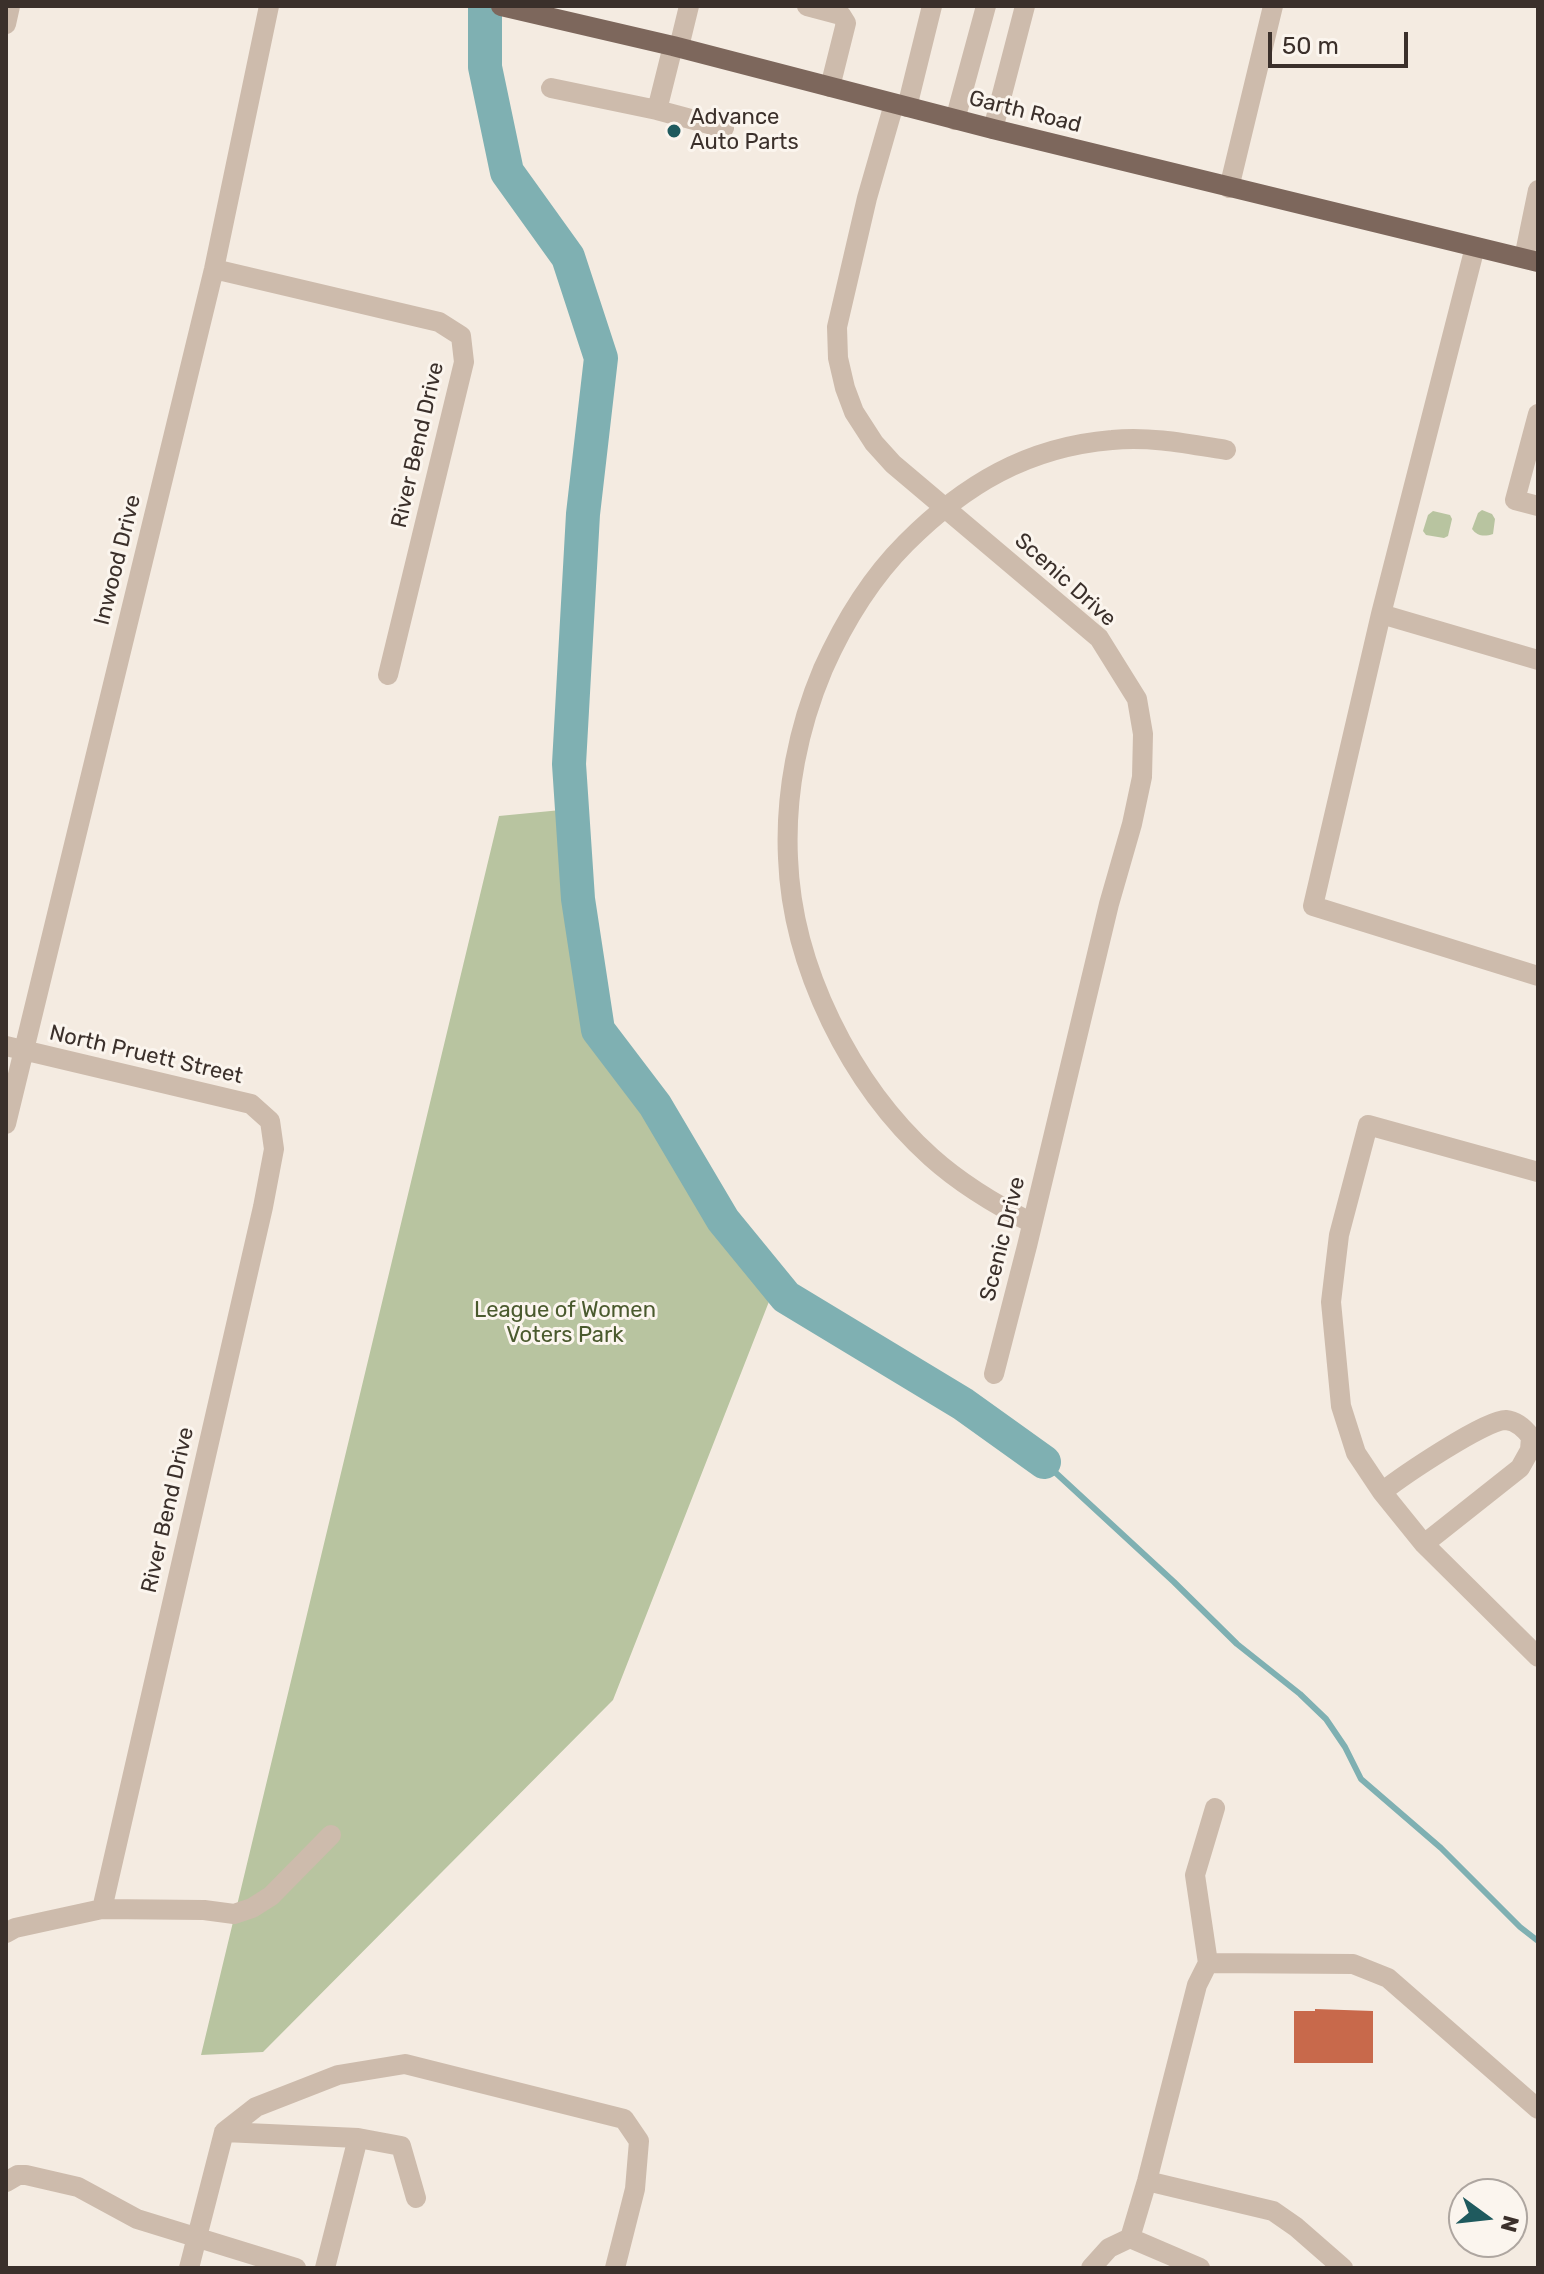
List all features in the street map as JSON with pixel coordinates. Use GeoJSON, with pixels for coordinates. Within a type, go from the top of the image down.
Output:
{"type":"FeatureCollection","features":[{"type":"Feature","properties":{"kind":"main road","name":"Garth Road"},"geometry":{"type":"LineString","coordinates":[[501,6],[676,46],[955,120],[1531,260]]}},
{"type":"Feature","properties":{"kind":"street"},"geometry":{"type":"LineString","coordinates":[[6,24],[10,6]]}},
{"type":"Feature","properties":{"kind":"street","name":"Inwood Drive"},"geometry":{"type":"LineString","coordinates":[[6,1124],[15,1048],[214,269],[269,6]]}},
{"type":"Feature","properties":{"kind":"street"},"geometry":{"type":"LineString","coordinates":[[657,110],[689,6]]}},
{"type":"Feature","properties":{"kind":"street"},"geometry":{"type":"LineString","coordinates":[[807,6],[841,15],[845,19],[830,87]]}},
{"type":"Feature","properties":{"kind":"street","name":"Scenic Drive"},"geometry":{"type":"LineString","coordinates":[[932,6],[867,198],[837,327],[838,358],[845,388],[854,412],[874,443],[893,464],[1099,638],[1137,699],[1143,734],[1142,777],[1132,824],[1109,904],[994,1374]]}},
{"type":"Feature","properties":{"kind":"street"},"geometry":{"type":"LineString","coordinates":[[955,120],[986,6]]}},
{"type":"Feature","properties":{"kind":"street"},"geometry":{"type":"LineString","coordinates":[[993,129],[1025,6]]}},
{"type":"Feature","properties":{"kind":"street"},"geometry":{"type":"LineString","coordinates":[[1229,188],[1273,6]]}},
{"type":"Feature","properties":{"kind":"street"},"geometry":{"type":"LineString","coordinates":[[551,88],[657,110],[724,128]]}},
{"type":"Feature","properties":{"kind":"street"},"geometry":{"type":"LineString","coordinates":[[1531,260],[1538,190]]}},
{"type":"Feature","properties":{"kind":"street"},"geometry":{"type":"LineString","coordinates":[[1475,247],[1381,614],[1313,906],[1538,976]]}},
{"type":"Feature","properties":{"kind":"street","name":"River Bend Drive"},"geometry":{"type":"LineString","coordinates":[[214,269],[439,322],[461,336],[464,362],[388,675]]}},
{"type":"Feature","properties":{"kind":"street"},"geometry":{"type":"LineString","coordinates":[[1538,414],[1515,500],[1538,506]]}},
{"type":"Feature","properties":{"kind":"street"},"geometry":{"type":"LineString","coordinates":[[1032,1223],[997,1206],[931,1157],[884,1106],[841,1043],[813,977],[791,894],[788,858],[793,775],[812,696],[837,638],[873,580],[925,523],[972,487],[1005,468],[1048,452],[1112,440],[1147,440],[1226,450]]}},
{"type":"Feature","properties":{"kind":"street"},"geometry":{"type":"LineString","coordinates":[[1381,614],[1538,660]]}},
{"type":"Feature","properties":{"kind":"street","name":"North Pruett Street"},"geometry":{"type":"LineString","coordinates":[[15,1048],[251,1104],[270,1121]]}},
{"type":"Feature","properties":{"kind":"street","name":"River Bend Drive"},"geometry":{"type":"LineString","coordinates":[[102,1909],[263,1207],[274,1149],[270,1121]]}},
{"type":"Feature","properties":{"kind":"street"},"geometry":{"type":"LineString","coordinates":[[1538,1172],[1368,1125],[1339,1235],[1331,1302],[1341,1406],[1356,1453],[1382,1492],[1424,1544],[1538,1657]]}},
{"type":"Feature","properties":{"kind":"street"},"geometry":{"type":"LineString","coordinates":[[1382,1492],[1486,1425],[1506,1420],[1523,1426],[1531,1437],[1530,1450],[1520,1468],[1424,1544]]}},
{"type":"Feature","properties":{"kind":"street"},"geometry":{"type":"LineString","coordinates":[[1091,2268],[1109,2248],[1130,2238],[1197,1985],[1208,1963],[1195,1875],[1215,1808]]}},
{"type":"Feature","properties":{"kind":"street"},"geometry":{"type":"LineString","coordinates":[[6,1933],[15,1928],[102,1909],[204,1910],[234,1914],[252,1908],[271,1896],[331,1835]]}},
{"type":"Feature","properties":{"kind":"street"},"geometry":{"type":"LineString","coordinates":[[1208,1963],[1353,1964],[1388,1978],[1538,2109]]}},
{"type":"Feature","properties":{"kind":"street"},"geometry":{"type":"LineString","coordinates":[[189,2268],[224,2132],[256,2107],[338,2075],[405,2064],[624,2119],[639,2141],[635,2189],[615,2268]]}},
{"type":"Feature","properties":{"kind":"street"},"geometry":{"type":"LineString","coordinates":[[224,2132],[358,2138],[401,2146],[416,2198]]}},
{"type":"Feature","properties":{"kind":"street"},"geometry":{"type":"LineString","coordinates":[[325,2268],[358,2138]]}},
{"type":"Feature","properties":{"kind":"street"},"geometry":{"type":"LineString","coordinates":[[6,2182],[18,2175],[26,2175],[78,2187],[137,2219],[296,2268]]}},
{"type":"Feature","properties":{"kind":"street"},"geometry":{"type":"LineString","coordinates":[[1147,2181],[1273,2211],[1343,2268]]}},
{"type":"Feature","properties":{"kind":"street"},"geometry":{"type":"LineString","coordinates":[[1130,2238],[1200,2268]]}},
{"type":"Feature","properties":{"kind":"green space"},"geometry":{"type":"Polygon","coordinates":[[[1482,510],[1492,514],[1495,519],[1493,534],[1481,535],[1472,529],[1482,510]]]}},
{"type":"Feature","properties":{"kind":"green space"},"geometry":{"type":"Polygon","coordinates":[[[1433,511],[1450,515],[1452,519],[1448,536],[1444,538],[1426,535],[1423,531],[1428,515],[1433,511]]]}},
{"type":"Feature","properties":{"kind":"green space","name":"League of Women Voters Park"},"geometry":{"type":"Polygon","coordinates":[[[561,810],[583,1015],[770,1299],[613,1700],[263,2052],[201,2055],[499,816],[561,810]]]}},
{"type":"Feature","properties":{"kind":"building"},"geometry":{"type":"Polygon","coordinates":[[[1294,2011],[1373,2011],[1373,2063],[1294,2063],[1294,2011]]]}},
{"type":"Feature","properties":{"kind":"waterway"},"geometry":{"type":"LineString","coordinates":[[485,6],[485,67],[507,172],[568,257],[601,358],[583,514],[569,764],[578,899],[598,1030],[655,1105],[723,1220],[786,1297],[963,1404],[1044,1462]]}},
{"type":"Feature","properties":{"kind":"waterway"},"geometry":{"type":"LineString","coordinates":[[1044,1462],[1237,1644],[1326,1719],[1361,1779],[1441,1848],[1538,1941]]}},
{"type":"Feature","properties":{"kind":"place","name":"Advance Auto Parts"},"geometry":{"type":"Point","coordinates":[674,131]}}]}
